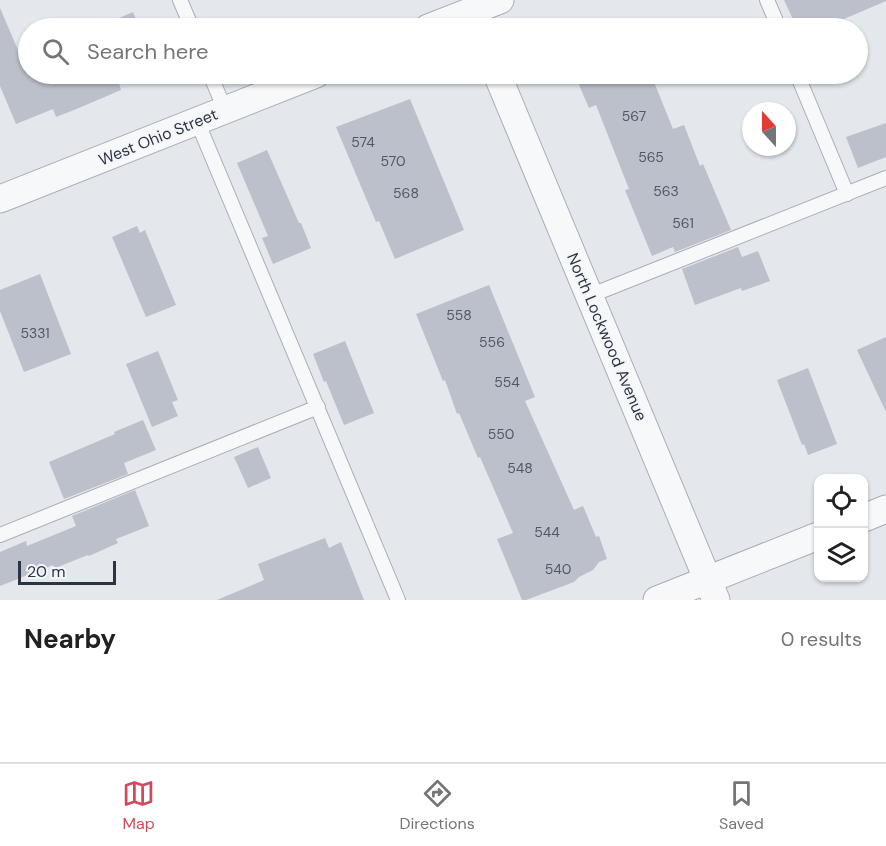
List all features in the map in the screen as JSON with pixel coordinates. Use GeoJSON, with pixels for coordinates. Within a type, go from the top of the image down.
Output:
{"type":"FeatureCollection","features":[{"type":"Feature","properties":{"kind":"street"},"geometry":{"type":"LineString","coordinates":[[457,18],[500,0]]}},
{"type":"Feature","properties":{"kind":"street","name":"West Ohio Street"},"geometry":{"type":"LineString","coordinates":[[0,200],[291,84]]}},
{"type":"Feature","properties":{"kind":"street","name":"North Lockwood Avenue"},"geometry":{"type":"LineString","coordinates":[[501,84],[712,590]]}},
{"type":"Feature","properties":{"kind":"street"},"geometry":{"type":"LineString","coordinates":[[868,516],[886,509]]}},
{"type":"Feature","properties":{"kind":"street"},"geometry":{"type":"LineString","coordinates":[[657,600],[712,590],[814,539]]}},
{"type":"Feature","properties":{"kind":"lane"},"geometry":{"type":"LineString","coordinates":[[180,0],[188,18]]}},
{"type":"Feature","properties":{"kind":"lane"},"geometry":{"type":"LineString","coordinates":[[767,0],[774,18]]}},
{"type":"Feature","properties":{"kind":"lane"},"geometry":{"type":"LineString","coordinates":[[214,84],[225,110]]}},
{"type":"Feature","properties":{"kind":"lane"},"geometry":{"type":"LineString","coordinates":[[801,84],[847,194]]}},
{"type":"Feature","properties":{"kind":"lane"},"geometry":{"type":"LineString","coordinates":[[197,121],[398,600]]}},
{"type":"Feature","properties":{"kind":"lane"},"geometry":{"type":"LineString","coordinates":[[589,296],[886,178]]}},
{"type":"Feature","properties":{"kind":"lane"},"geometry":{"type":"LineString","coordinates":[[0,535],[318,407]]}},
{"type":"Feature","properties":{"kind":"building"},"geometry":{"type":"Polygon","coordinates":[[[784,0],[886,0],[846,18],[792,18],[784,0]]]}},
{"type":"Feature","properties":{"kind":"building"},"geometry":{"type":"Polygon","coordinates":[[[0,8],[18,50],[18,84],[119,84],[121,90],[56,117],[53,109],[16,124],[0,86],[0,8]]]}},
{"type":"Feature","properties":{"kind":"building"},"geometry":{"type":"Polygon","coordinates":[[[133,12],[136,18],[119,18],[133,12]]]}},
{"type":"Feature","properties":{"kind":"building"},"geometry":{"type":"Polygon","coordinates":[[[579,84],[655,84],[673,129],[684,125],[700,166],[703,164],[731,230],[675,252],[673,247],[652,256],[625,190],[629,189],[596,105],[589,108],[579,84]]]}},
{"type":"Feature","properties":{"kind":"building"},"geometry":{"type":"Polygon","coordinates":[[[410,99],[464,230],[395,259],[379,221],[376,222],[336,127],[410,99]]]}},
{"type":"Feature","properties":{"kind":"building"},"geometry":{"type":"Polygon","coordinates":[[[886,123],[886,157],[858,168],[846,137],[886,123]]]}},
{"type":"Feature","properties":{"kind":"building"},"geometry":{"type":"Polygon","coordinates":[[[267,150],[311,248],[273,264],[262,238],[268,236],[237,163],[267,150]]]}},
{"type":"Feature","properties":{"kind":"building"},"geometry":{"type":"Polygon","coordinates":[[[137,226],[140,233],[145,230],[176,305],[146,317],[112,237],[137,226]]]}},
{"type":"Feature","properties":{"kind":"building"},"geometry":{"type":"Polygon","coordinates":[[[738,247],[742,257],[758,251],[770,281],[742,291],[741,288],[695,305],[682,269],[738,247]]]}},
{"type":"Feature","properties":{"kind":"building"},"geometry":{"type":"Polygon","coordinates":[[[40,274],[71,354],[24,372],[0,311],[0,290],[40,274]]]}},
{"type":"Feature","properties":{"kind":"building"},"geometry":{"type":"Polygon","coordinates":[[[489,285],[535,397],[525,401],[574,510],[583,506],[596,537],[599,536],[607,559],[599,562],[593,570],[574,582],[526,600],[522,600],[497,539],[513,533],[480,457],[478,458],[459,413],[457,414],[416,314],[489,285]]]}},
{"type":"Feature","properties":{"kind":"building"},"geometry":{"type":"Polygon","coordinates":[[[886,337],[886,412],[857,350],[886,337]]]}},
{"type":"Feature","properties":{"kind":"building"},"geometry":{"type":"Polygon","coordinates":[[[345,341],[374,413],[344,425],[313,354],[345,341]]]}},
{"type":"Feature","properties":{"kind":"building"},"geometry":{"type":"Polygon","coordinates":[[[158,351],[178,400],[172,402],[178,416],[152,427],[126,364],[158,351]]]}},
{"type":"Feature","properties":{"kind":"building"},"geometry":{"type":"Polygon","coordinates":[[[808,368],[837,444],[808,455],[777,380],[808,368]]]}},
{"type":"Feature","properties":{"kind":"building"},"geometry":{"type":"Polygon","coordinates":[[[143,420],[156,450],[124,463],[128,474],[64,499],[49,462],[143,420]]]}},
{"type":"Feature","properties":{"kind":"building"},"geometry":{"type":"Polygon","coordinates":[[[258,447],[271,478],[248,488],[234,457],[258,447]]]}},
{"type":"Feature","properties":{"kind":"building"},"geometry":{"type":"Polygon","coordinates":[[[135,490],[149,526],[116,539],[118,543],[89,556],[55,568],[53,565],[0,586],[0,552],[26,541],[27,546],[76,526],[72,516],[135,490]]]}},
{"type":"Feature","properties":{"kind":"building"},"geometry":{"type":"Polygon","coordinates":[[[325,538],[329,548],[341,542],[364,600],[217,600],[264,580],[258,564],[325,538]]]}}]}
